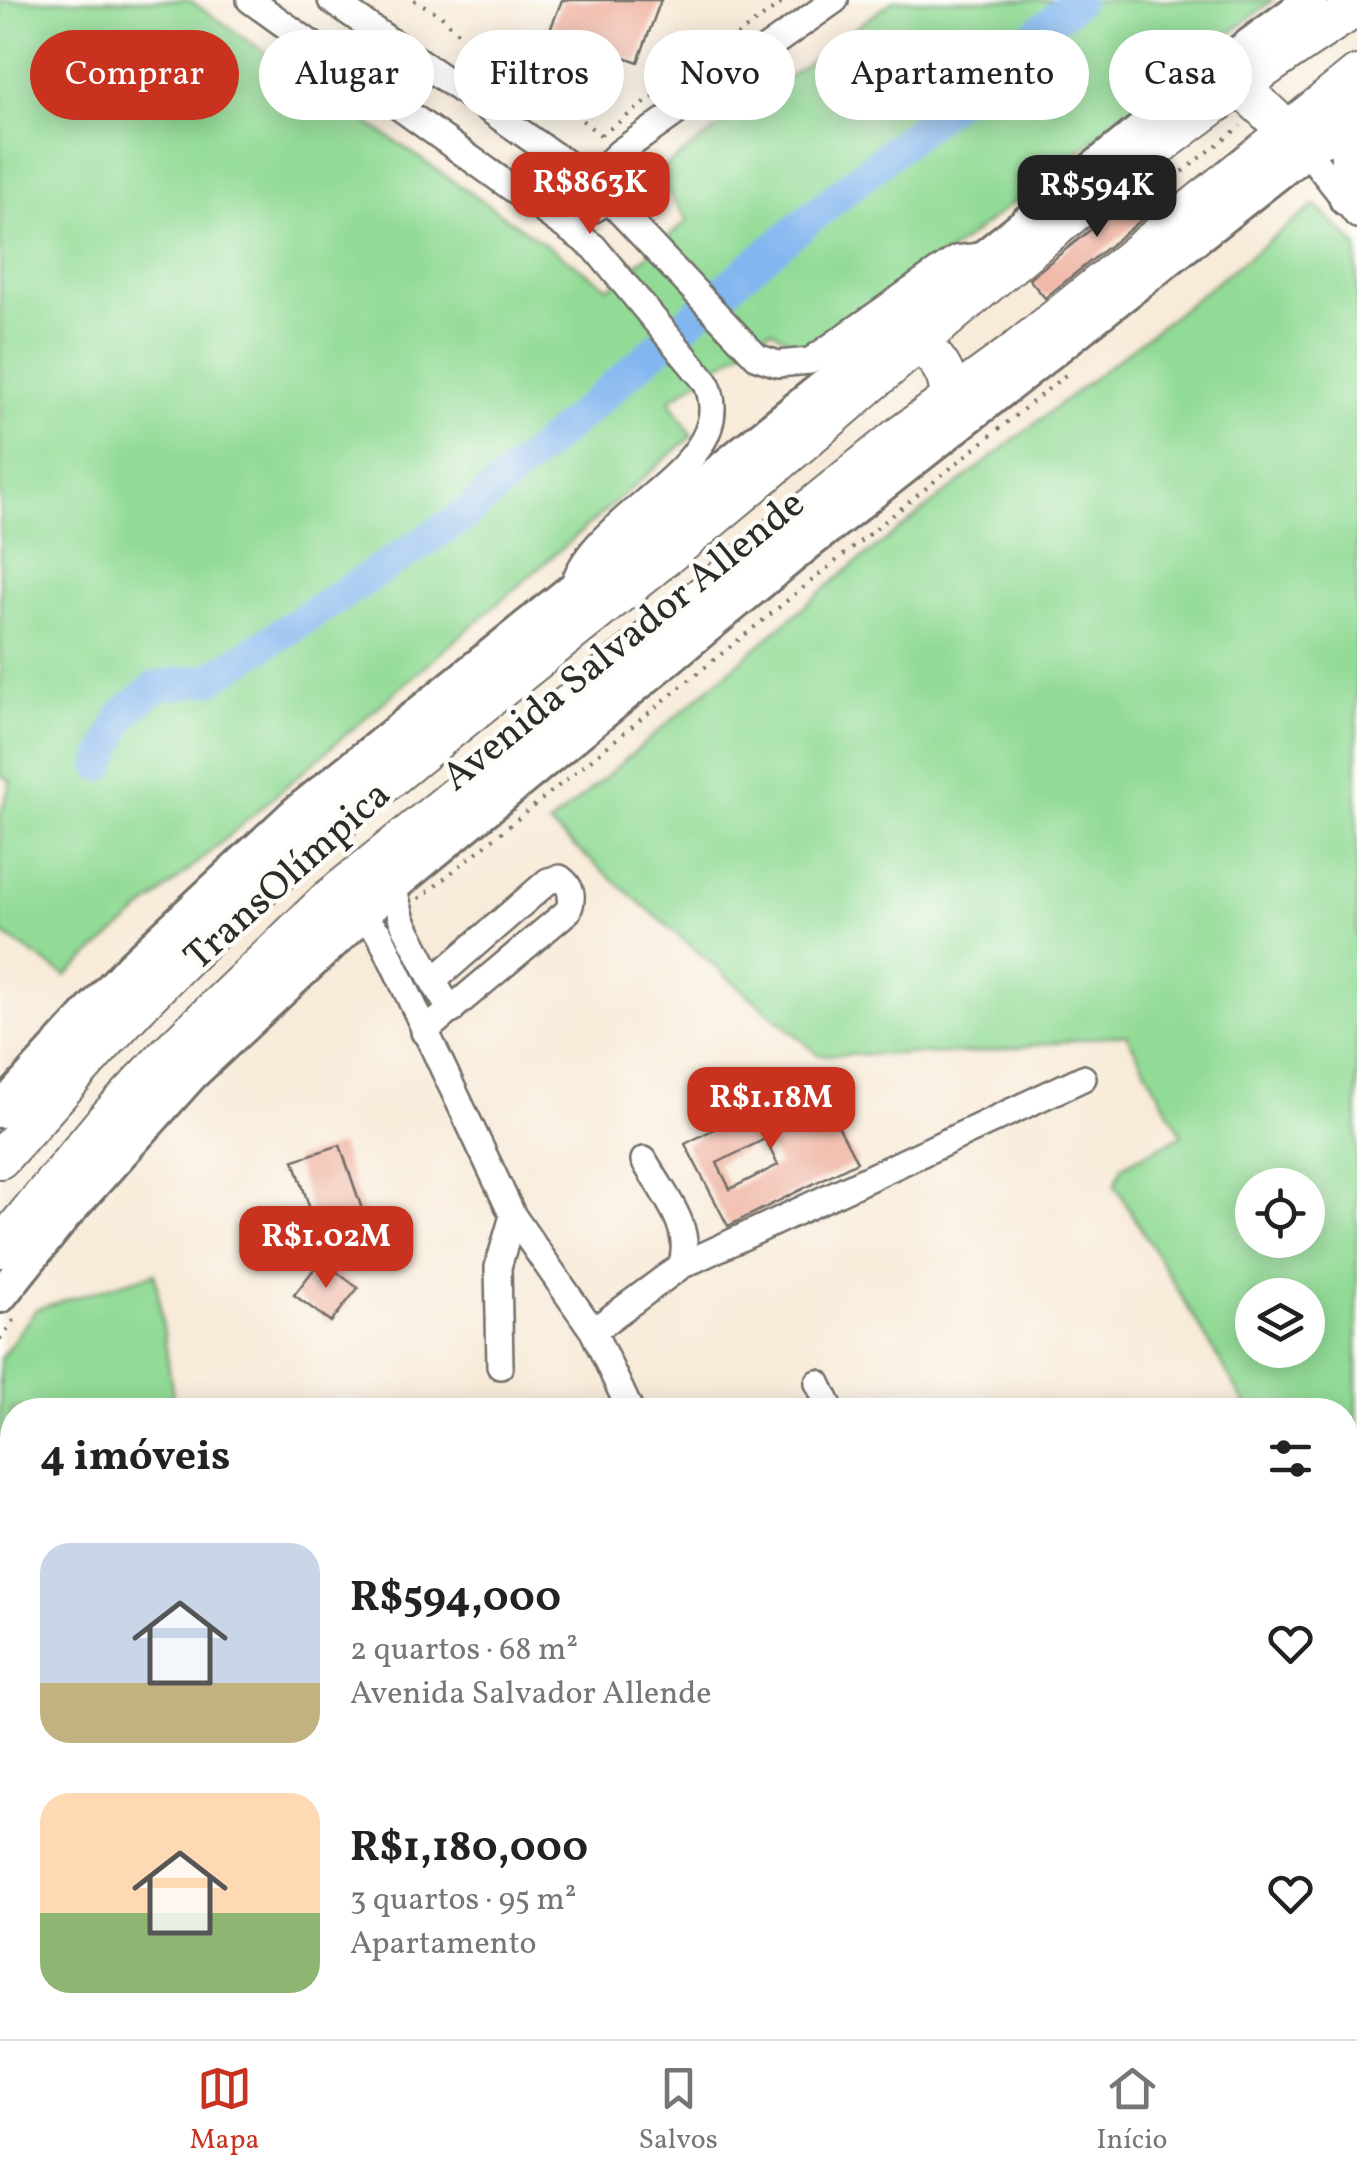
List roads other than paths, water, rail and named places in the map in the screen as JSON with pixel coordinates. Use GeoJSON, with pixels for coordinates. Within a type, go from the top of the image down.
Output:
{"type":"FeatureCollection","features":[{"type":"Feature","properties":{"kind":"highway"},"geometry":{"type":"LineString","coordinates":[[1292,115],[1276,38],[1331,0]]}},
{"type":"Feature","properties":{"kind":"highway","name":"Avenida Salvador Allende"},"geometry":{"type":"LineString","coordinates":[[0,1248],[14,1216],[169,1052],[329,899],[949,392],[1012,354],[1292,115],[1357,7]]}},
{"type":"Feature","properties":{"kind":"highway","name":"Avenida Salvador Allende"},"geometry":{"type":"LineString","coordinates":[[0,1160],[131,1012],[230,916],[347,814],[731,503],[909,344],[1357,74]]}},
{"type":"Feature","properties":{"kind":"highway"},"geometry":{"type":"LineString","coordinates":[[807,544],[818,522],[940,426],[949,392],[943,368],[909,344]]}},
{"type":"Feature","properties":{"kind":"highway"},"geometry":{"type":"LineString","coordinates":[[0,1266],[24,1232],[14,1216]]}},
{"type":"Feature","properties":{"kind":"main road","name":"Avenida Salvador Allende"},"geometry":{"type":"LineString","coordinates":[[0,1111],[130,968],[296,812],[573,587],[909,344],[985,256],[1218,68],[1311,0]]}},
{"type":"Feature","properties":{"kind":"main road","name":"Avenida Salvador Allende"},"geometry":{"type":"LineString","coordinates":[[12,1302],[95,1180],[192,1074],[362,914],[807,544],[1292,115]]}},
{"type":"Feature","properties":{"kind":"main road"},"geometry":{"type":"LineString","coordinates":[[1292,115],[1347,156],[1351,207]]}},
{"type":"Feature","properties":{"kind":"street"},"geometry":{"type":"LineString","coordinates":[[250,0],[548,210],[614,266],[706,382],[714,408],[708,436],[698,452],[586,554],[573,587]]}},
{"type":"Feature","properties":{"kind":"street"},"geometry":{"type":"LineString","coordinates":[[331,0],[590,180],[652,242],[746,350],[778,364],[810,361],[956,259],[985,256]]}},
{"type":"Feature","properties":{"kind":"street"},"geometry":{"type":"LineString","coordinates":[[590,180],[610,144],[835,0]]}},
{"type":"Feature","properties":{"kind":"street"},"geometry":{"type":"LineString","coordinates":[[1292,115],[1357,22]]}},
{"type":"Feature","properties":{"kind":"street"},"geometry":{"type":"LineString","coordinates":[[1292,115],[1357,54]]}},
{"type":"Feature","properties":{"kind":"street"},"geometry":{"type":"LineString","coordinates":[[1292,115],[1351,207]]}},
{"type":"Feature","properties":{"kind":"street"},"geometry":{"type":"LineString","coordinates":[[548,210],[594,209],[611,199]]}},
{"type":"Feature","properties":{"kind":"street","name":"TransOlímpica"},"geometry":{"type":"LineString","coordinates":[[0,1180],[143,1022],[269,899],[458,736],[866,410],[909,344]]}},
{"type":"Feature","properties":{"kind":"street"},"geometry":{"type":"LineString","coordinates":[[424,1032],[568,911],[573,899],[569,885],[560,878],[548,880],[433,981]]}},
{"type":"Feature","properties":{"kind":"street"},"geometry":{"type":"LineString","coordinates":[[394,886],[402,920],[451,1011]]}},
{"type":"Feature","properties":{"kind":"street"},"geometry":{"type":"LineString","coordinates":[[362,914],[380,934],[513,1216],[593,1331],[624,1398]]}},
{"type":"Feature","properties":{"kind":"street"},"geometry":{"type":"LineString","coordinates":[[593,1331],[681,1266],[1083,1078]]}},
{"type":"Feature","properties":{"kind":"street"},"geometry":{"type":"LineString","coordinates":[[644,1160],[684,1231],[687,1248],[681,1266]]}},
{"type":"Feature","properties":{"kind":"street"},"geometry":{"type":"LineString","coordinates":[[500,1366],[498,1267],[513,1216]]}},
{"type":"Feature","properties":{"kind":"street"},"geometry":{"type":"LineString","coordinates":[[818,1383],[825,1398]]}},
{"type":"Feature","properties":{"kind":"waterway"},"geometry":{"type":"LineString","coordinates":[[101,765],[123,714],[157,686],[211,679],[465,515],[745,272],[1077,0]]}}]}
